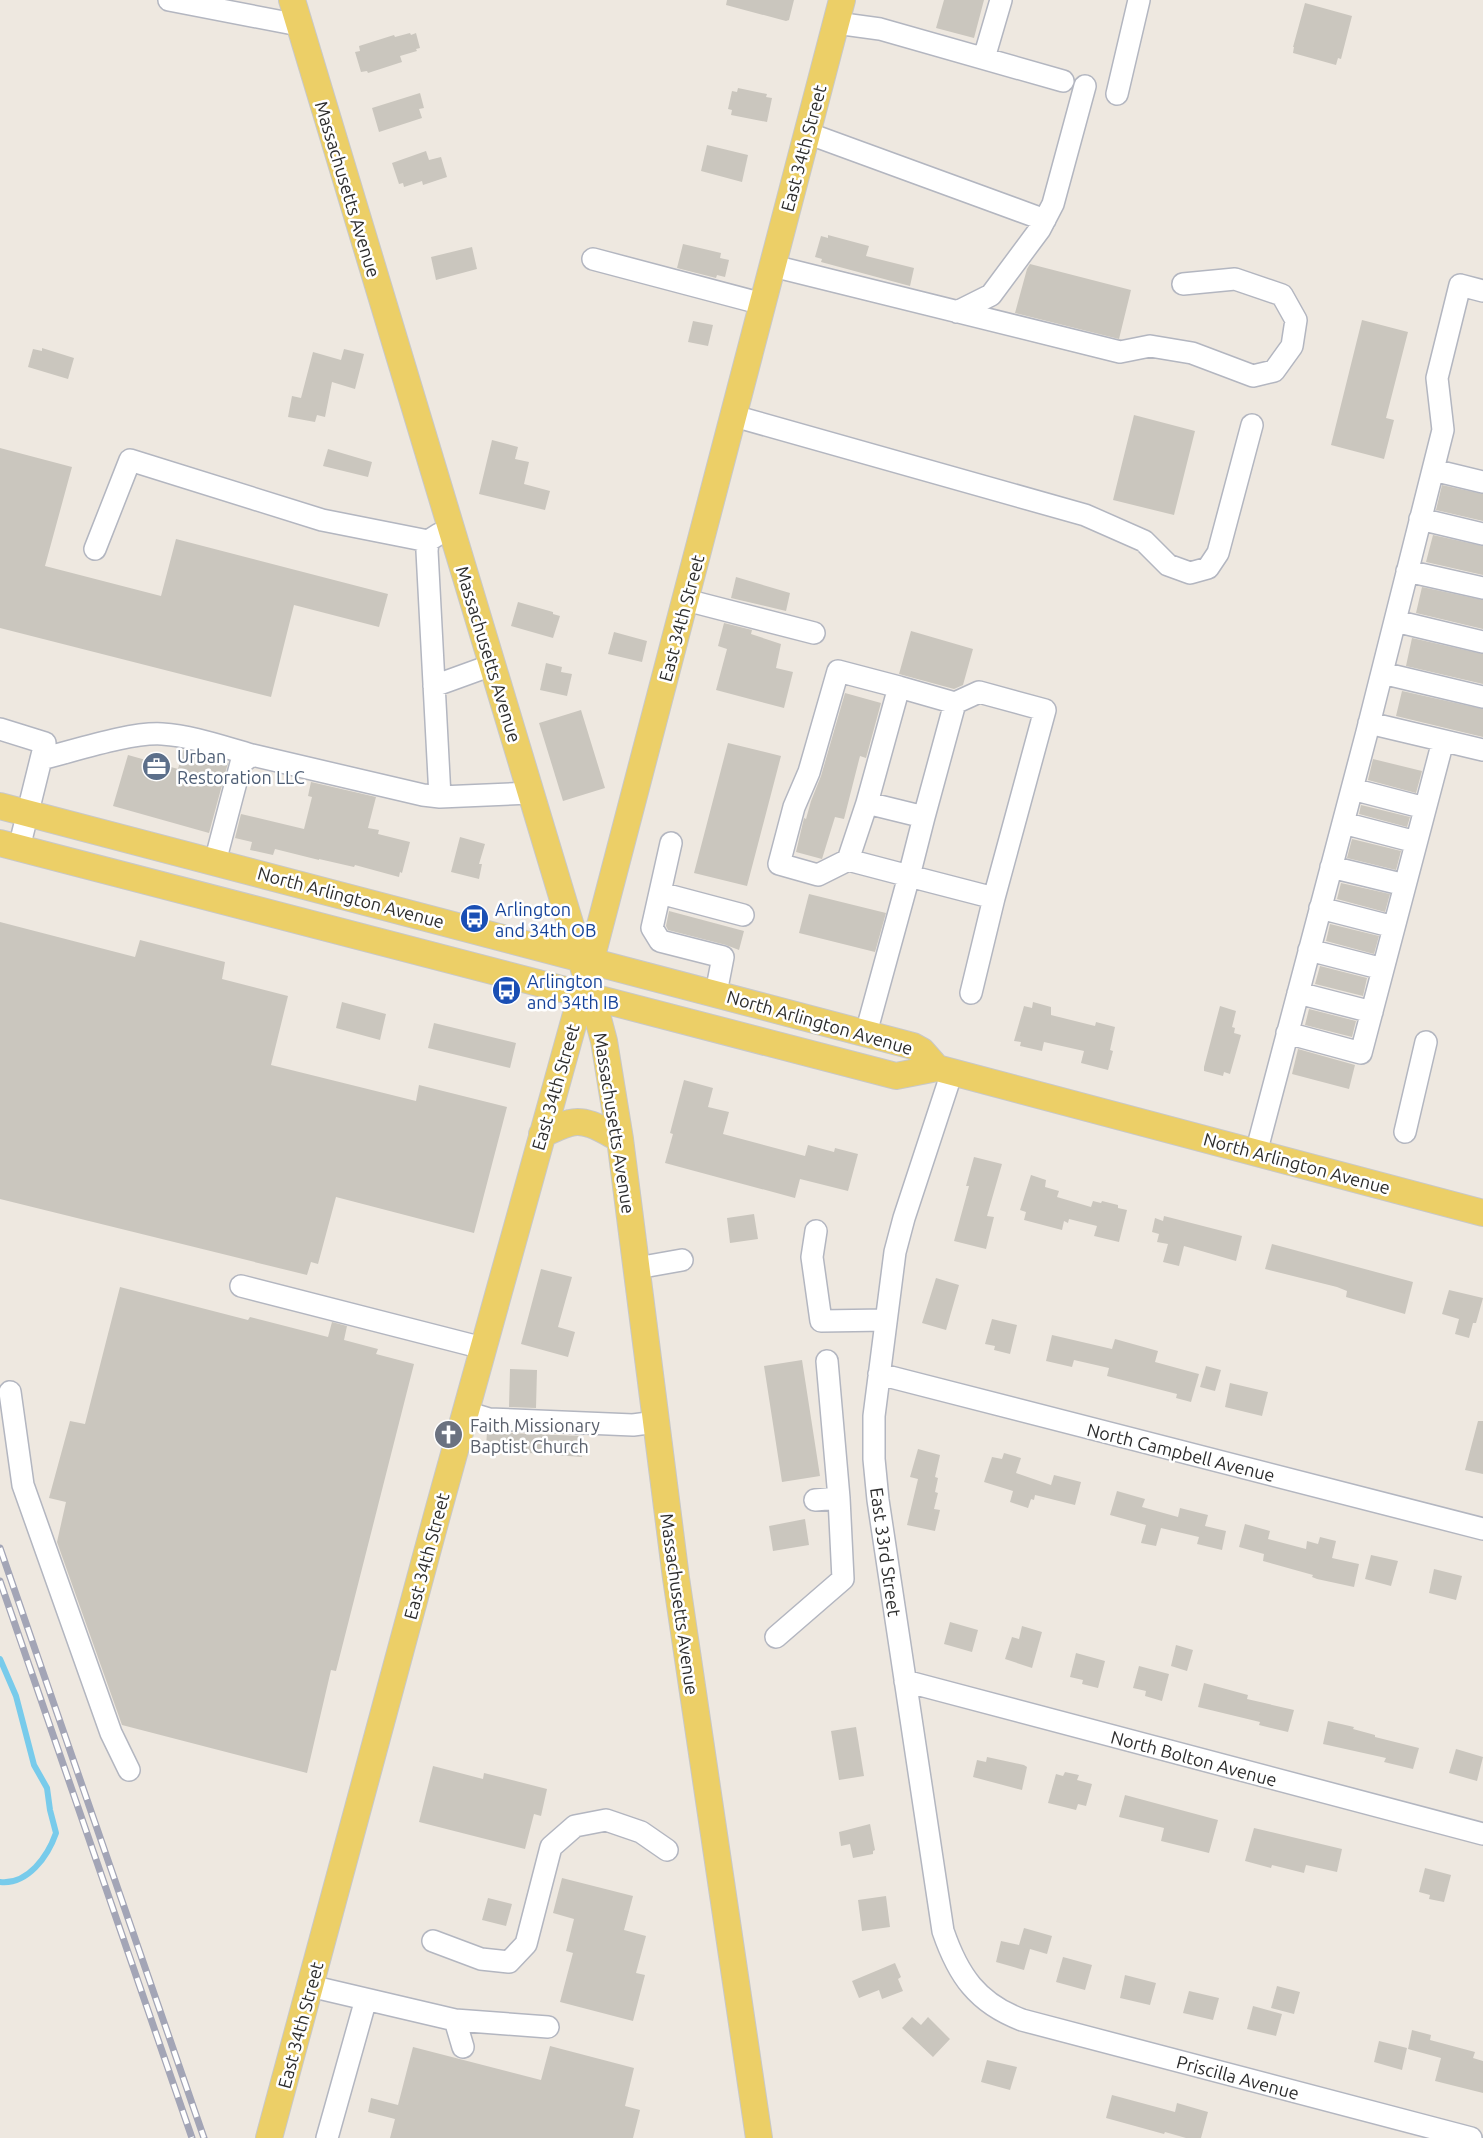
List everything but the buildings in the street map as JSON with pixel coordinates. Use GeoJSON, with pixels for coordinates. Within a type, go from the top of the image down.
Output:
{"type":"FeatureCollection","features":[{"type":"Feature","properties":{"kind":"main road","name":"Massachusetts Avenue"},"geometry":{"type":"LineString","coordinates":[[292,0],[604,1041],[620,1139],[676,1578],[759,2138]]}},
{"type":"Feature","properties":{"kind":"main road","name":"East 34th Street"},"geometry":{"type":"LineString","coordinates":[[270,2138],[483,1348],[586,977],[839,12]]}},
{"type":"Feature","properties":{"kind":"main road","name":"North Arlington Avenue"},"geometry":{"type":"LineString","coordinates":[[0,806],[215,862],[896,1076],[944,1070],[1483,1213]]}},
{"type":"Feature","properties":{"kind":"main road","name":"North Arlington Avenue"},"geometry":{"type":"LineString","coordinates":[[10,845],[586,977],[716,993],[917,1047],[944,1070]]}},
{"type":"Feature","properties":{"kind":"main road"},"geometry":{"type":"LineString","coordinates":[[543,1134],[569,1123],[581,1123],[598,1127],[620,1139]]}},
{"type":"Feature","properties":{"kind":"street"},"geometry":{"type":"LineString","coordinates":[[169,0],[299,25]]}},
{"type":"Feature","properties":{"kind":"street"},"geometry":{"type":"LineString","coordinates":[[984,58],[1001,0]]}},
{"type":"Feature","properties":{"kind":"street"},"geometry":{"type":"LineString","coordinates":[[1117,94],[1139,0]]}},
{"type":"Feature","properties":{"kind":"street"},"geometry":{"type":"LineString","coordinates":[[839,12],[880,29],[1063,81]]}},
{"type":"Feature","properties":{"kind":"street"},"geometry":{"type":"LineString","coordinates":[[957,312],[991,294],[1045,220],[1053,204],[1085,86]]}},
{"type":"Feature","properties":{"kind":"street"},"geometry":{"type":"LineString","coordinates":[[807,133],[1045,220]]}},
{"type":"Feature","properties":{"kind":"street"},"geometry":{"type":"LineString","coordinates":[[593,259],[762,304]]}},
{"type":"Feature","properties":{"kind":"street"},"geometry":{"type":"LineString","coordinates":[[772,266],[1120,352],[1150,346],[1192,353],[1253,376],[1274,371],[1292,346],[1296,320],[1282,295],[1235,279],[1183,284]]}},
{"type":"Feature","properties":{"kind":"street"},"geometry":{"type":"LineString","coordinates":[[1256,1153],[1443,430],[1437,378],[1460,285],[1483,291]]}},
{"type":"Feature","properties":{"kind":"street"},"geometry":{"type":"LineString","coordinates":[[734,416],[1085,515],[1143,541],[1167,565],[1190,573],[1208,568],[1218,553],[1252,424]]}},
{"type":"Feature","properties":{"kind":"street"},"geometry":{"type":"LineString","coordinates":[[95,549],[130,460],[322,520],[428,541],[437,535],[452,532]]}},
{"type":"Feature","properties":{"kind":"street"},"geometry":{"type":"LineString","coordinates":[[1432,470],[1483,482]]}},
{"type":"Feature","properties":{"kind":"street"},"geometry":{"type":"LineString","coordinates":[[1420,519],[1483,534]]}},
{"type":"Feature","properties":{"kind":"street"},"geometry":{"type":"LineString","coordinates":[[428,541],[440,797]]}},
{"type":"Feature","properties":{"kind":"street"},"geometry":{"type":"LineString","coordinates":[[1407,570],[1483,588]]}},
{"type":"Feature","properties":{"kind":"street"},"geometry":{"type":"LineString","coordinates":[[686,600],[814,633]]}},
{"type":"Feature","properties":{"kind":"street"},"geometry":{"type":"LineString","coordinates":[[1395,621],[1483,642]]}},
{"type":"Feature","properties":{"kind":"street"},"geometry":{"type":"LineString","coordinates":[[434,686],[492,665]]}},
{"type":"Feature","properties":{"kind":"street"},"geometry":{"type":"LineString","coordinates":[[971,993],[1045,710],[979,692],[955,703],[838,671],[809,772],[794,807],[779,864],[818,875],[848,860],[994,898]]}},
{"type":"Feature","properties":{"kind":"street"},"geometry":{"type":"LineString","coordinates":[[1382,673],[1483,697]]}},
{"type":"Feature","properties":{"kind":"street"},"geometry":{"type":"LineString","coordinates":[[848,860],[867,803],[899,687]]}},
{"type":"Feature","properties":{"kind":"street"},"geometry":{"type":"LineString","coordinates":[[866,1033],[955,703]]}},
{"type":"Feature","properties":{"kind":"street"},"geometry":{"type":"LineString","coordinates":[[1369,723],[1483,750]]}},
{"type":"Feature","properties":{"kind":"street"},"geometry":{"type":"LineString","coordinates":[[0,729],[45,743],[27,813],[10,845]]}},
{"type":"Feature","properties":{"kind":"street"},"geometry":{"type":"LineString","coordinates":[[41,759],[120,740],[162,734],[207,742],[252,755],[423,795],[440,797],[531,793]]}},
{"type":"Feature","properties":{"kind":"street"},"geometry":{"type":"LineString","coordinates":[[1287,1033],[1361,1053],[1443,741]]}},
{"type":"Feature","properties":{"kind":"street"},"geometry":{"type":"LineString","coordinates":[[215,862],[241,763],[252,755]]}},
{"type":"Feature","properties":{"kind":"street"},"geometry":{"type":"LineString","coordinates":[[1352,789],[1425,808]]}},
{"type":"Feature","properties":{"kind":"street"},"geometry":{"type":"LineString","coordinates":[[867,803],[924,817]]}},
{"type":"Feature","properties":{"kind":"street"},"geometry":{"type":"LineString","coordinates":[[1342,823],[1416,842]]}},
{"type":"Feature","properties":{"kind":"street"},"geometry":{"type":"LineString","coordinates":[[671,843],[652,928],[660,941],[723,957],[716,993]]}},
{"type":"Feature","properties":{"kind":"street"},"geometry":{"type":"LineString","coordinates":[[1331,867],[1405,885]]}},
{"type":"Feature","properties":{"kind":"street"},"geometry":{"type":"LineString","coordinates":[[660,893],[743,915]]}},
{"type":"Feature","properties":{"kind":"street"},"geometry":{"type":"LineString","coordinates":[[1320,908],[1394,927]]}},
{"type":"Feature","properties":{"kind":"street"},"geometry":{"type":"LineString","coordinates":[[1309,950],[1383,969]]}},
{"type":"Feature","properties":{"kind":"street"},"geometry":{"type":"LineString","coordinates":[[1298,993],[1372,1012]]}},
{"type":"Feature","properties":{"kind":"street"},"geometry":{"type":"LineString","coordinates":[[1405,1132],[1426,1042]]}},
{"type":"Feature","properties":{"kind":"street","name":"East 33rd Street"},"geometry":{"type":"LineString","coordinates":[[944,1070],[899,1233],[874,1416],[874,1459],[878,1500],[943,1931],[954,1961],[967,1982],[982,1998],[1006,2014]]}},
{"type":"Feature","properties":{"kind":"street"},"geometry":{"type":"LineString","coordinates":[[816,1231],[812,1257],[821,1321],[886,1320]]}},
{"type":"Feature","properties":{"kind":"street"},"geometry":{"type":"LineString","coordinates":[[637,1268],[682,1260]]}},
{"type":"Feature","properties":{"kind":"street"},"geometry":{"type":"LineString","coordinates":[[241,1286],[483,1348]]}},
{"type":"Feature","properties":{"kind":"street"},"geometry":{"type":"LineString","coordinates":[[776,1637],[843,1579],[839,1498],[827,1360]]}},
{"type":"Feature","properties":{"kind":"street","name":"North Campbell Avenue"},"geometry":{"type":"LineString","coordinates":[[879,1374],[1483,1529]]}},
{"type":"Feature","properties":{"kind":"street"},"geometry":{"type":"LineString","coordinates":[[10,1392],[23,1485],[111,1733],[129,1770]]}},
{"type":"Feature","properties":{"kind":"street"},"geometry":{"type":"LineString","coordinates":[[466,1412],[489,1419],[633,1425],[656,1422]]}},
{"type":"Feature","properties":{"kind":"street"},"geometry":{"type":"LineString","coordinates":[[814,1500],[839,1498]]}},
{"type":"Feature","properties":{"kind":"street","name":"North Bolton Avenue"},"geometry":{"type":"LineString","coordinates":[[905,1681],[1483,1834]]}},
{"type":"Feature","properties":{"kind":"street"},"geometry":{"type":"LineString","coordinates":[[433,1941],[481,1959],[509,1962],[526,1944],[550,1847],[575,1826],[606,1820],[641,1832],[667,1850]]}},
{"type":"Feature","properties":{"kind":"street"},"geometry":{"type":"LineString","coordinates":[[310,1986],[455,2020],[548,2027]]}},
{"type":"Feature","properties":{"kind":"street"},"geometry":{"type":"LineString","coordinates":[[327,2138],[366,1999]]}},
{"type":"Feature","properties":{"kind":"street","name":"Priscilla Avenue"},"geometry":{"type":"LineString","coordinates":[[1006,2014],[1471,2138]]}},
{"type":"Feature","properties":{"kind":"street"},"geometry":{"type":"LineString","coordinates":[[455,2020],[463,2047]]}},
{"type":"Feature","properties":{"kind":"waterway"},"geometry":{"type":"LineString","coordinates":[[0,1659],[16,1696],[34,1765],[47,1788],[56,1833],[48,1851],[36,1867],[19,1879],[0,1882]]}},
{"type":"Feature","properties":{"kind":"railway"},"geometry":{"type":"LineString","coordinates":[[0,1548],[204,2138]]}},
{"type":"Feature","properties":{"kind":"railway"},"geometry":{"type":"LineString","coordinates":[[0,1581],[192,2138]]}},
{"type":"Feature","properties":{"kind":"place","name":"Urban Restoration LLC"},"geometry":{"type":"Point","coordinates":[156,766]}},
{"type":"Feature","properties":{"kind":"place","name":"Arlington and 34th OB"},"geometry":{"type":"Point","coordinates":[474,919]}},
{"type":"Feature","properties":{"kind":"place","name":"Arlington and 34th IB"},"geometry":{"type":"Point","coordinates":[506,991]}},
{"type":"Feature","properties":{"kind":"place","name":"Faith Missionary Baptist Church"},"geometry":{"type":"Point","coordinates":[449,1435]}}]}
